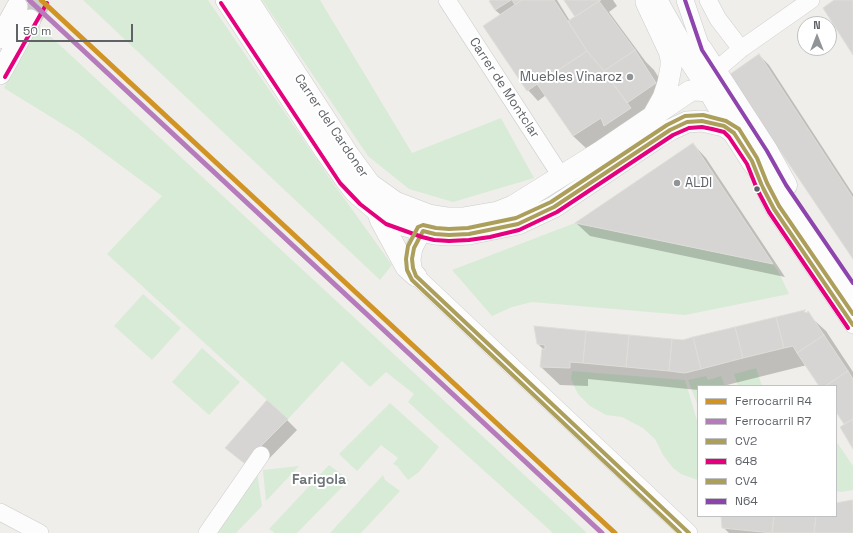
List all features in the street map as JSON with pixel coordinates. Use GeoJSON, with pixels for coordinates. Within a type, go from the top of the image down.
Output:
{"type":"FeatureCollection","features":[{"type":"Feature","properties":{"kind":"main road"},"geometry":{"type":"LineString","coordinates":[[656,0],[704,85],[752,161],[801,224],[853,304]]}},
{"type":"Feature","properties":{"kind":"main road"},"geometry":{"type":"LineString","coordinates":[[671,0],[702,50],[704,85]]}},
{"type":"Feature","properties":{"kind":"main road"},"geometry":{"type":"LineString","coordinates":[[704,85],[723,97],[729,103],[762,154],[786,185],[853,283]]}},
{"type":"Feature","properties":{"kind":"street","name":"Carrer del Cardoner"},"geometry":{"type":"LineString","coordinates":[[226,0],[355,192],[389,219],[423,231],[449,235],[469,234],[518,224],[547,211],[670,130],[687,122],[702,121],[724,126],[734,133]]}},
{"type":"Feature","properties":{"kind":"street","name":"Carrer del Cardoner"},"geometry":{"type":"LineString","coordinates":[[248,0],[348,154],[370,184],[395,202],[429,215],[448,218],[463,218],[498,212],[513,206],[704,85]]}},
{"type":"Feature","properties":{"kind":"street","name":"Carrer de Montclar"},"geometry":{"type":"LineString","coordinates":[[447,0],[561,176]]}},
{"type":"Feature","properties":{"kind":"street","name":"Carrer del Cardoner"},"geometry":{"type":"LineString","coordinates":[[645,0],[669,51],[671,67],[670,76],[663,98],[653,116]]}},
{"type":"Feature","properties":{"kind":"street"},"geometry":{"type":"LineString","coordinates":[[685,0],[702,50]]}},
{"type":"Feature","properties":{"kind":"street"},"geometry":{"type":"LineString","coordinates":[[708,0],[718,19],[741,49]]}},
{"type":"Feature","properties":{"kind":"street"},"geometry":{"type":"LineString","coordinates":[[704,85],[741,49],[811,0]]}},
{"type":"Feature","properties":{"kind":"street"},"geometry":{"type":"LineString","coordinates":[[0,38],[24,14],[0,74]]}},
{"type":"Feature","properties":{"kind":"street","name":"Carrer del Cardoner"},"geometry":{"type":"LineString","coordinates":[[670,130],[693,104],[704,85]]}},
{"type":"Feature","properties":{"kind":"street"},"geometry":{"type":"LineString","coordinates":[[752,161],[762,186],[774,209],[853,325]]}},
{"type":"Feature","properties":{"kind":"street"},"geometry":{"type":"LineString","coordinates":[[561,176],[573,195]]}},
{"type":"Feature","properties":{"kind":"street"},"geometry":{"type":"LineString","coordinates":[[370,184],[381,221],[406,267],[689,533]]}},
{"type":"Feature","properties":{"kind":"street"},"geometry":{"type":"LineString","coordinates":[[416,276],[412,259],[414,248],[423,231]]}},
{"type":"Feature","properties":{"kind":"street"},"geometry":{"type":"LineString","coordinates":[[207,533],[261,454]]}},
{"type":"Feature","properties":{"kind":"street"},"geometry":{"type":"LineString","coordinates":[[0,512],[40,533]]}},
{"type":"Feature","properties":{"kind":"green space"},"geometry":{"type":"Polygon","coordinates":[[[83,0],[208,0],[328,176],[392,265],[380,280],[83,0]]]}},
{"type":"Feature","properties":{"kind":"green space"},"geometry":{"type":"Polygon","coordinates":[[[262,0],[320,0],[412,153],[501,118],[534,178],[453,202],[409,189],[368,156],[262,0]]]}},
{"type":"Feature","properties":{"kind":"green space"},"geometry":{"type":"Polygon","coordinates":[[[37,24],[587,533],[553,533],[408,402],[414,394],[386,372],[370,387],[342,361],[288,419],[107,254],[162,196],[77,133],[4,88],[37,24]]]}},
{"type":"Feature","properties":{"kind":"green space"},"geometry":{"type":"Polygon","coordinates":[[[575,223],[773,264],[789,294],[685,315],[532,302],[512,307],[492,316],[452,270],[575,223]]]}},
{"type":"Feature","properties":{"kind":"green space"},"geometry":{"type":"Polygon","coordinates":[[[143,294],[181,328],[152,360],[114,326],[143,294]]]}},
{"type":"Feature","properties":{"kind":"green space"},"geometry":{"type":"Polygon","coordinates":[[[202,348],[240,382],[209,415],[172,382],[202,348]]]}},
{"type":"Feature","properties":{"kind":"green space"},"geometry":{"type":"Polygon","coordinates":[[[756,368],[762,385],[738,385],[734,374],[756,368]]]}},
{"type":"Feature","properties":{"kind":"green space"},"geometry":{"type":"Polygon","coordinates":[[[572,371],[685,380],[697,421],[697,480],[681,474],[673,468],[663,455],[655,439],[643,428],[622,417],[606,415],[590,406],[578,394],[571,379],[572,371]]]}},
{"type":"Feature","properties":{"kind":"green space"},"geometry":{"type":"Polygon","coordinates":[[[706,376],[708,380],[721,376],[725,385],[697,385],[697,403],[688,380],[706,376]]]}},
{"type":"Feature","properties":{"kind":"green space"},"geometry":{"type":"Polygon","coordinates":[[[390,403],[439,447],[419,472],[408,480],[397,466],[393,464],[398,458],[381,445],[357,471],[339,454],[390,403]]]}},
{"type":"Feature","properties":{"kind":"green space"},"geometry":{"type":"Polygon","coordinates":[[[837,442],[853,466],[853,490],[837,491],[837,442]]]}},
{"type":"Feature","properties":{"kind":"green space"},"geometry":{"type":"Polygon","coordinates":[[[329,465],[349,480],[297,533],[275,533],[269,529],[329,465]]]}},
{"type":"Feature","properties":{"kind":"green space"},"geometry":{"type":"Polygon","coordinates":[[[299,466],[266,501],[263,470],[299,466]]]}},
{"type":"Feature","properties":{"kind":"green space"},"geometry":{"type":"Polygon","coordinates":[[[257,472],[262,506],[236,533],[215,533],[257,472]]]}},
{"type":"Feature","properties":{"kind":"green space"},"geometry":{"type":"Polygon","coordinates":[[[383,475],[385,480],[400,491],[361,533],[330,533],[383,475]]]}},
{"type":"Feature","properties":{"kind":"building"},"geometry":{"type":"Polygon","coordinates":[[[511,0],[495,10],[489,1],[511,0]]]}},
{"type":"Feature","properties":{"kind":"building"},"geometry":{"type":"Polygon","coordinates":[[[512,0],[522,0],[515,5],[512,0]]]}},
{"type":"Feature","properties":{"kind":"building"},"geometry":{"type":"Polygon","coordinates":[[[522,0],[554,0],[587,51],[527,91],[483,26],[522,0]]]}},
{"type":"Feature","properties":{"kind":"building"},"geometry":{"type":"Polygon","coordinates":[[[564,0],[601,0],[575,17],[564,0]]]}},
{"type":"Feature","properties":{"kind":"building"},"geometry":{"type":"Polygon","coordinates":[[[834,0],[853,0],[853,55],[837,30],[837,16],[828,16],[823,8],[834,0]]]}},
{"type":"Feature","properties":{"kind":"building"},"geometry":{"type":"Polygon","coordinates":[[[599,1],[635,50],[604,71],[587,51],[568,21],[599,1]]]}},
{"type":"Feature","properties":{"kind":"building","name":"Muebles Vinaroz"},"geometry":{"type":"Polygon","coordinates":[[[635,50],[656,83],[627,103],[604,71],[635,50]]]}},
{"type":"Feature","properties":{"kind":"building"},"geometry":{"type":"Polygon","coordinates":[[[587,51],[604,71],[631,108],[604,126],[601,118],[573,136],[537,84],[587,51]]]}},
{"type":"Feature","properties":{"kind":"building"},"geometry":{"type":"Polygon","coordinates":[[[759,54],[853,198],[853,259],[729,75],[759,54]]]}},
{"type":"Feature","properties":{"kind":"building","name":"ALDI"},"geometry":{"type":"Polygon","coordinates":[[[693,143],[773,264],[575,223],[693,143]]]}},
{"type":"Feature","properties":{"kind":"building"},"geometry":{"type":"Polygon","coordinates":[[[805,310],[804,312],[807,313],[808,311],[824,335],[797,353],[793,346],[784,348],[776,317],[805,310]]]}},
{"type":"Feature","properties":{"kind":"building"},"geometry":{"type":"Polygon","coordinates":[[[776,317],[784,348],[743,358],[735,327],[776,317]]]}},
{"type":"Feature","properties":{"kind":"building"},"geometry":{"type":"Polygon","coordinates":[[[534,326],[586,331],[583,363],[570,362],[570,368],[540,367],[542,349],[545,349],[545,345],[537,344],[534,326]]]}},
{"type":"Feature","properties":{"kind":"building"},"geometry":{"type":"Polygon","coordinates":[[[735,327],[743,358],[701,369],[693,337],[735,327]]]}},
{"type":"Feature","properties":{"kind":"building"},"geometry":{"type":"Polygon","coordinates":[[[586,331],[629,335],[626,367],[583,363],[586,331]]]}},
{"type":"Feature","properties":{"kind":"building"},"geometry":{"type":"Polygon","coordinates":[[[629,335],[672,339],[669,371],[626,367],[629,335]]]}},
{"type":"Feature","properties":{"kind":"building"},"geometry":{"type":"Polygon","coordinates":[[[824,335],[848,371],[827,385],[818,385],[797,353],[824,335]]]}},
{"type":"Feature","properties":{"kind":"building"},"geometry":{"type":"Polygon","coordinates":[[[693,337],[701,369],[685,373],[669,371],[672,339],[683,340],[693,337]]]}},
{"type":"Feature","properties":{"kind":"building"},"geometry":{"type":"Polygon","coordinates":[[[848,371],[853,379],[853,419],[844,424],[837,414],[837,385],[827,385],[848,371]]]}},
{"type":"Feature","properties":{"kind":"building"},"geometry":{"type":"Polygon","coordinates":[[[267,400],[288,419],[244,463],[225,448],[267,400]]]}},
{"type":"Feature","properties":{"kind":"building"},"geometry":{"type":"Polygon","coordinates":[[[853,419],[853,449],[840,427],[853,419]]]}},
{"type":"Feature","properties":{"kind":"building"},"geometry":{"type":"Polygon","coordinates":[[[852,500],[853,533],[814,533],[816,517],[837,517],[837,503],[852,500]]]}},
{"type":"Feature","properties":{"kind":"building"},"geometry":{"type":"Polygon","coordinates":[[[721,517],[774,517],[772,533],[722,528],[721,517]]]}},
{"type":"Feature","properties":{"kind":"building"},"geometry":{"type":"Polygon","coordinates":[[[774,517],[816,517],[814,533],[772,533],[774,517]]]}},
{"type":"Feature","properties":{"kind":"tunnel"},"geometry":{"type":"LineString","coordinates":[[30,20],[42,0]]}},
{"type":"Feature","properties":{"kind":"rail line","name":"R7"},"geometry":{"type":"LineString","coordinates":[[29,0],[602,533]]}},
{"type":"Feature","properties":{"kind":"rail line","name":"R4"},"geometry":{"type":"LineString","coordinates":[[41,0],[615,533]]}},
{"type":"Feature","properties":{"kind":"transit line","name":"N64"},"geometry":{"type":"LineString","coordinates":[[685,0],[702,50],[767,151],[786,185],[853,283]]}},
{"type":"Feature","properties":{"kind":"transit line","name":"648"},"geometry":{"type":"LineString","coordinates":[[5,77],[47,3]]}},
{"type":"Feature","properties":{"kind":"transit line","name":"648"},"geometry":{"type":"LineString","coordinates":[[221,3],[340,183],[360,204],[386,224],[422,237],[434,240],[449,241],[490,237],[519,230],[557,212],[673,135],[689,128],[702,127],[712,129],[724,132],[729,137],[747,164],[757,189],[769,212],[848,328]]}},
{"type":"Feature","properties":{"kind":"transit line","name":"CV4"},"geometry":{"type":"LineString","coordinates":[[680,533],[412,280],[407,270],[406,259],[408,246],[418,227],[423,225],[449,229],[468,228],[516,218],[551,202],[667,125],[685,116],[703,115],[726,121],[739,129],[757,158],[767,183],[779,206],[853,314]]}},
{"type":"Feature","properties":{"kind":"transit line","name":"CV2"},"geometry":{"type":"LineString","coordinates":[[423,231],[449,235],[469,234],[518,224],[554,207],[670,130],[687,122],[702,121],[724,126],[734,133],[752,161],[762,186],[774,209],[853,325]]}},
{"type":"Feature","properties":{"kind":"transit line","name":"CV2"},"geometry":{"type":"LineString","coordinates":[[423,231],[414,248],[412,259],[416,276],[689,533]]}},
{"type":"Feature","properties":{"kind":"place","name":"Muebles Vinaroz"},"geometry":{"type":"Point","coordinates":[630,77]}},
{"type":"Feature","properties":{"kind":"place","name":"ALDI"},"geometry":{"type":"Point","coordinates":[677,183]}},
{"type":"Feature","properties":{"kind":"district","name":"Farigola"},"geometry":{"type":"Point","coordinates":[319,480]}}]}
